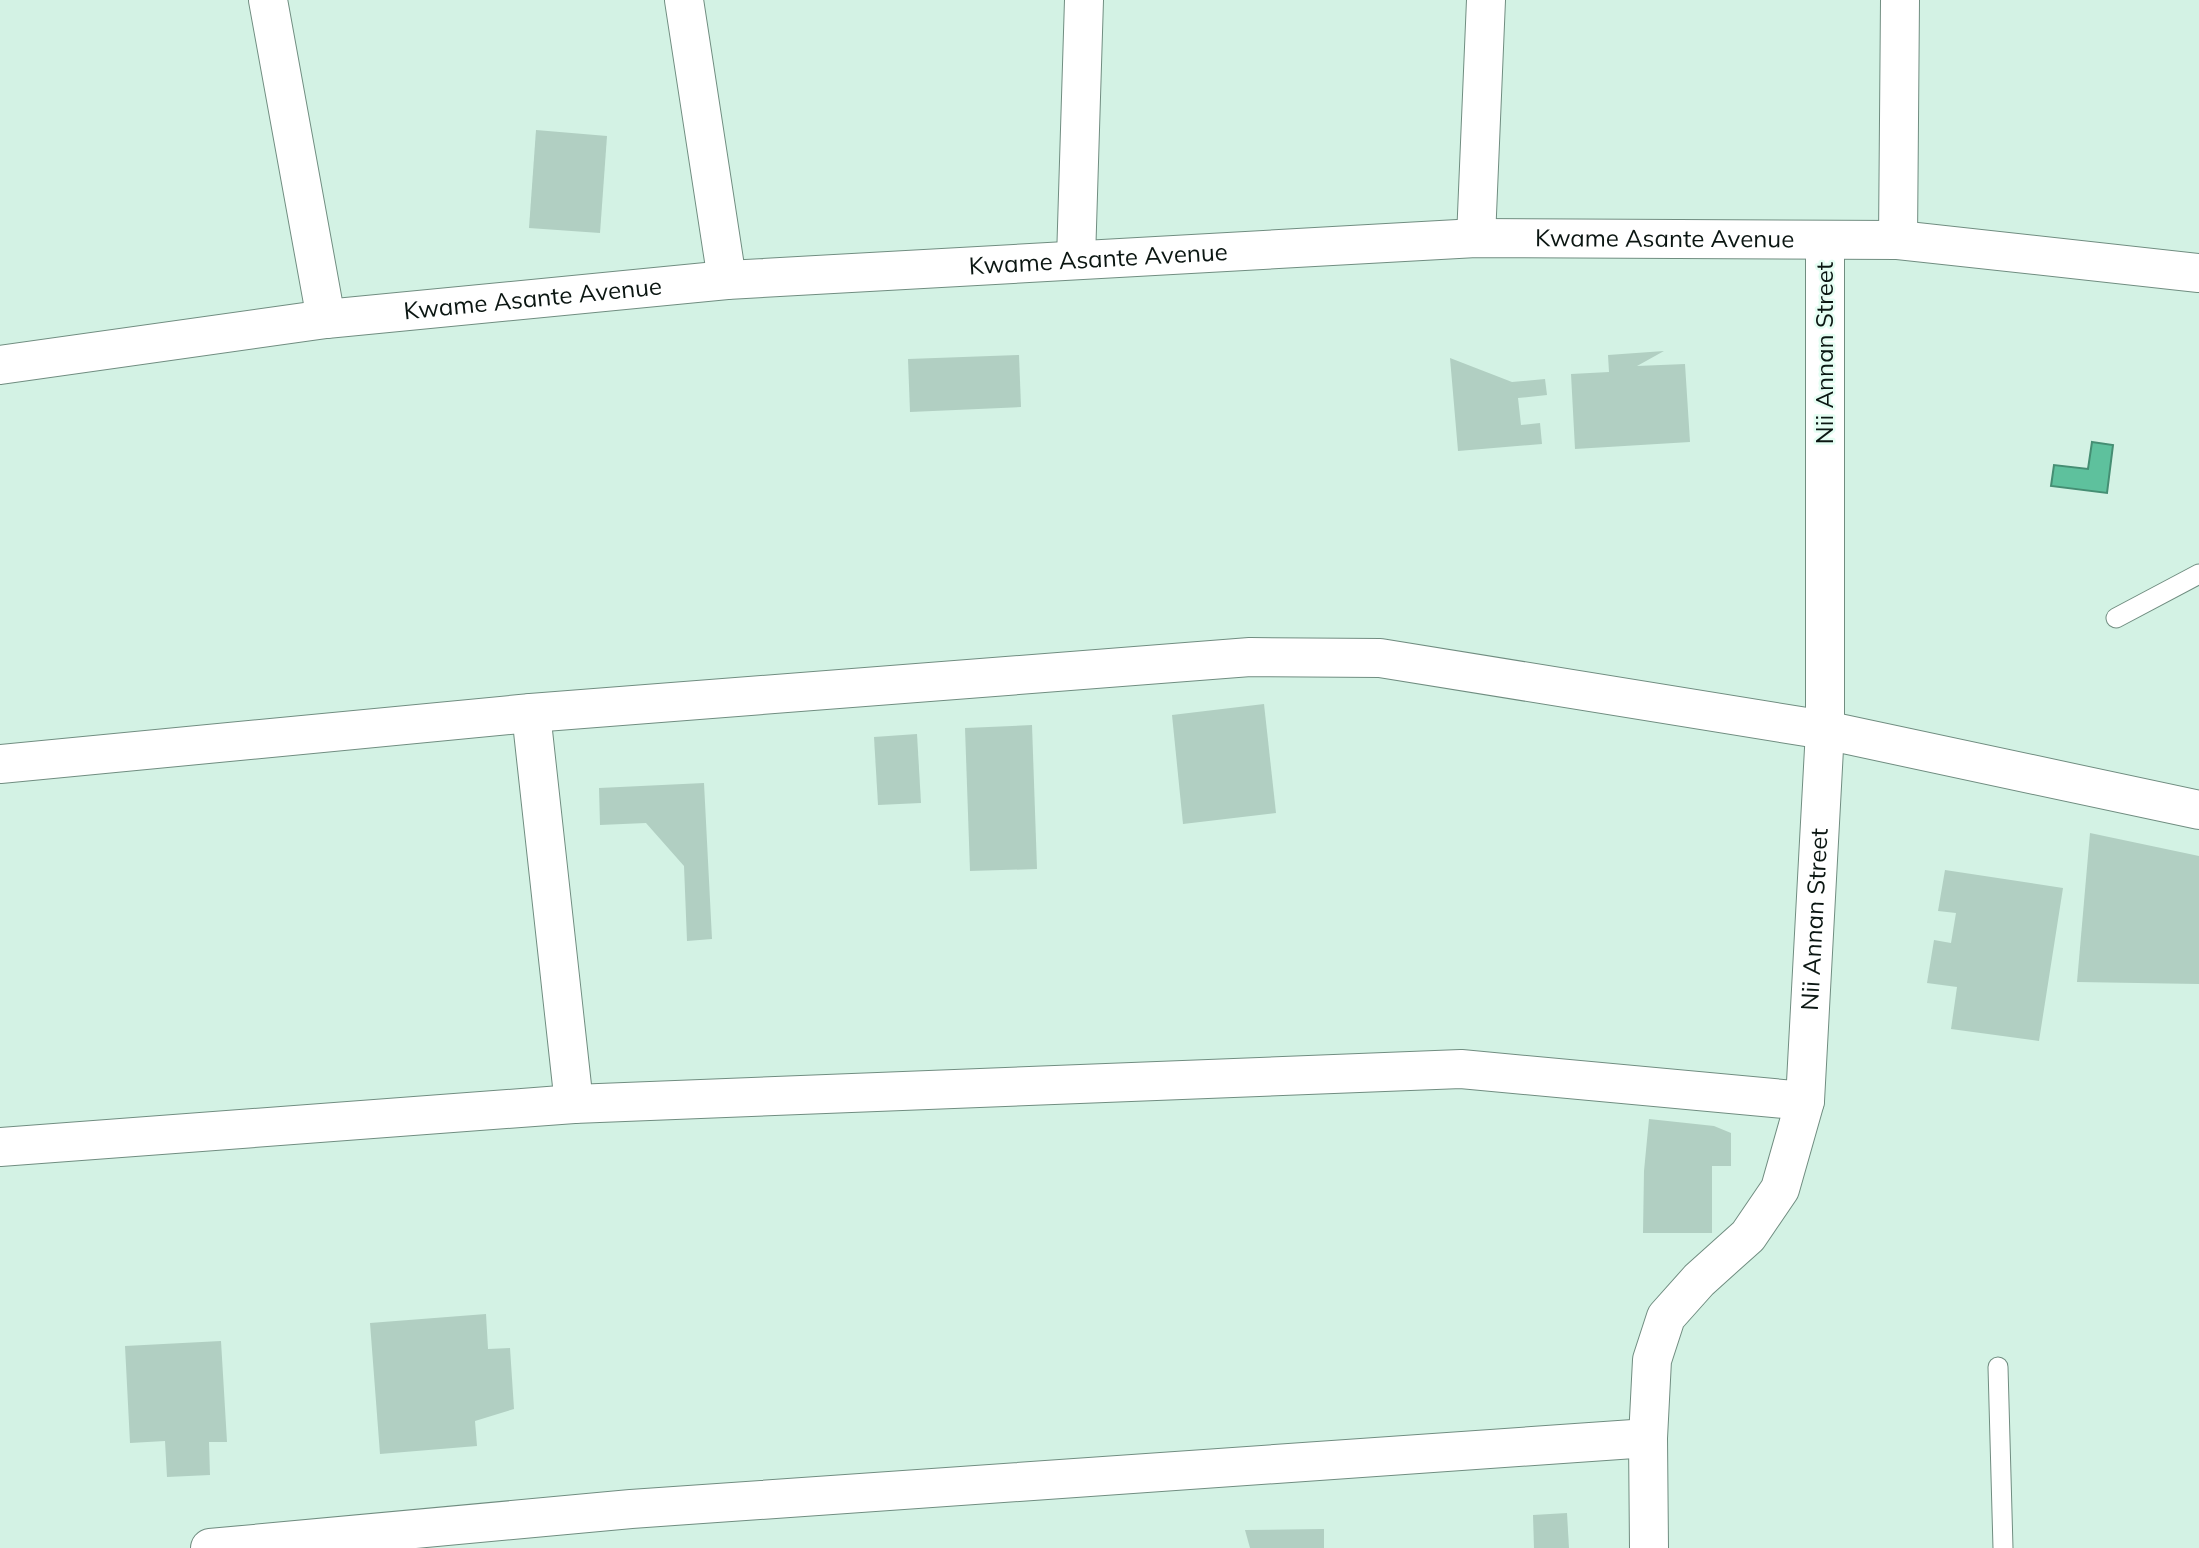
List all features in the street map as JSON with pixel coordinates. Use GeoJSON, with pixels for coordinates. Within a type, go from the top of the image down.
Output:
{"type":"FeatureCollection","features":[{"type":"Feature","properties":{"kind":"street"},"geometry":{"type":"LineString","coordinates":[[268,0],[327,319]]}},
{"type":"Feature","properties":{"kind":"street"},"geometry":{"type":"LineString","coordinates":[[684,0],[727,280]]}},
{"type":"Feature","properties":{"kind":"street"},"geometry":{"type":"LineString","coordinates":[[1076,259],[1084,0]]}},
{"type":"Feature","properties":{"kind":"street"},"geometry":{"type":"LineString","coordinates":[[1476,238],[1486,0]]}},
{"type":"Feature","properties":{"kind":"street"},"geometry":{"type":"LineString","coordinates":[[1898,240],[1900,0]]}},
{"type":"Feature","properties":{"kind":"street","name":"Kwame Asante Avenue"},"geometry":{"type":"LineString","coordinates":[[0,365],[327,319],[727,280],[1476,238],[1825,242],[1898,240],[2199,273]]}},
{"type":"Feature","properties":{"kind":"street","name":"Nii Annan Street"},"geometry":{"type":"LineString","coordinates":[[1649,1548],[1648,1438],[1652,1360],[1666,1317],[1699,1280],[1748,1236],[1780,1189],[1805,1101],[1825,730],[1825,242]]}},
{"type":"Feature","properties":{"kind":"street"},"geometry":{"type":"LineString","coordinates":[[0,764],[531,713],[1250,657],[1367,658],[1825,730],[2199,810]]}},
{"type":"Feature","properties":{"kind":"street"},"geometry":{"type":"LineString","coordinates":[[531,713],[573,1104]]}},
{"type":"Feature","properties":{"kind":"street"},"geometry":{"type":"LineString","coordinates":[[0,1147],[573,1104],[1461,1069],[1805,1101]]}},
{"type":"Feature","properties":{"kind":"street"},"geometry":{"type":"LineString","coordinates":[[211,1548],[631,1509],[1648,1438]]}},
{"type":"Feature","properties":{"kind":"lane"},"geometry":{"type":"LineString","coordinates":[[2116,618],[2199,574]]}},
{"type":"Feature","properties":{"kind":"lane"},"geometry":{"type":"LineString","coordinates":[[1998,1367],[2003,1548]]}},
{"type":"Feature","properties":{"kind":"shaded area"},"geometry":{"type":"Polygon","coordinates":[[[2092,442],[2113,445],[2107,493],[2051,486],[2054,465],[2088,469],[2092,442]]]}},
{"type":"Feature","properties":{"kind":"building"},"geometry":{"type":"Polygon","coordinates":[[[536,130],[607,136],[600,233],[529,228],[536,130]]]}},
{"type":"Feature","properties":{"kind":"building"},"geometry":{"type":"Polygon","coordinates":[[[1664,351],[1637,366],[1685,364],[1690,442],[1575,449],[1571,374],[1609,372],[1608,355],[1664,351]]]}},
{"type":"Feature","properties":{"kind":"building"},"geometry":{"type":"Polygon","coordinates":[[[1019,355],[1021,407],[910,412],[908,359],[1019,355]]]}},
{"type":"Feature","properties":{"kind":"building"},"geometry":{"type":"Polygon","coordinates":[[[1450,358],[1512,382],[1545,379],[1547,395],[1518,398],[1521,425],[1540,423],[1542,444],[1458,451],[1450,358]]]}},
{"type":"Feature","properties":{"kind":"building"},"geometry":{"type":"Polygon","coordinates":[[[1264,704],[1276,813],[1183,824],[1172,715],[1264,704]]]}},
{"type":"Feature","properties":{"kind":"building"},"geometry":{"type":"Polygon","coordinates":[[[1032,725],[1037,869],[970,871],[965,728],[1032,725]]]}},
{"type":"Feature","properties":{"kind":"building"},"geometry":{"type":"Polygon","coordinates":[[[917,734],[921,803],[878,805],[874,737],[917,734]]]}},
{"type":"Feature","properties":{"kind":"building"},"geometry":{"type":"Polygon","coordinates":[[[704,783],[712,939],[687,941],[684,866],[646,823],[600,825],[599,788],[704,783]]]}},
{"type":"Feature","properties":{"kind":"building"},"geometry":{"type":"Polygon","coordinates":[[[2090,833],[2199,856],[2199,984],[2077,982],[2090,833]]]}},
{"type":"Feature","properties":{"kind":"building"},"geometry":{"type":"Polygon","coordinates":[[[1945,870],[2063,888],[2039,1041],[1951,1029],[1957,987],[1927,983],[1934,940],[1951,943],[1956,913],[1938,911],[1945,870]]]}},
{"type":"Feature","properties":{"kind":"building"},"geometry":{"type":"Polygon","coordinates":[[[1649,1119],[1714,1126],[1731,1133],[1731,1166],[1712,1166],[1712,1233],[1643,1233],[1644,1171],[1649,1119]]]}},
{"type":"Feature","properties":{"kind":"building"},"geometry":{"type":"Polygon","coordinates":[[[486,1314],[488,1349],[510,1348],[514,1409],[475,1421],[477,1446],[380,1454],[370,1323],[486,1314]]]}},
{"type":"Feature","properties":{"kind":"building"},"geometry":{"type":"Polygon","coordinates":[[[221,1341],[227,1442],[209,1442],[210,1475],[167,1477],[165,1441],[130,1443],[125,1346],[221,1341]]]}},
{"type":"Feature","properties":{"kind":"building"},"geometry":{"type":"Polygon","coordinates":[[[1567,1513],[1569,1548],[1534,1548],[1533,1515],[1567,1513]]]}},
{"type":"Feature","properties":{"kind":"building"},"geometry":{"type":"Polygon","coordinates":[[[1324,1529],[1324,1548],[1250,1548],[1245,1530],[1324,1529]]]}}]}
